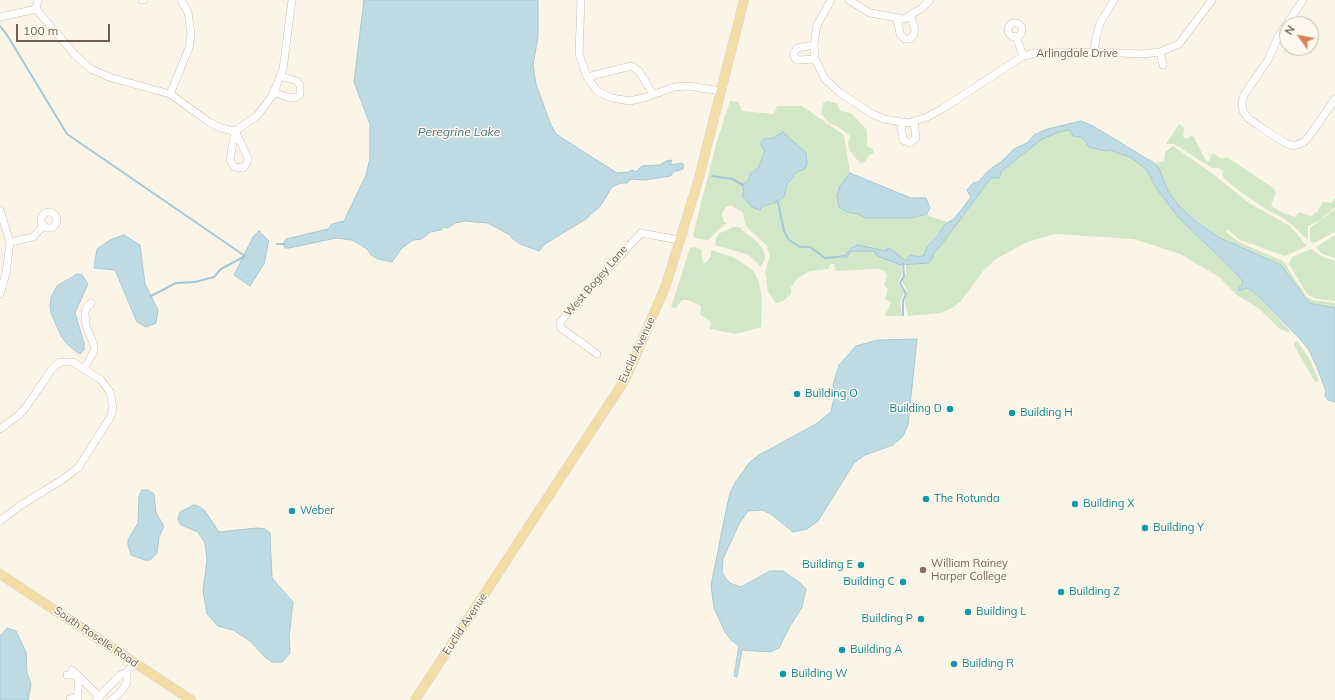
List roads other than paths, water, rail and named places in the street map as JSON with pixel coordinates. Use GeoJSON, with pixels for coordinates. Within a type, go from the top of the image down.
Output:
{"type":"FeatureCollection","features":[{"type":"Feature","properties":{"kind":"main road","name":"Euclid Avenue"},"geometry":{"type":"LineString","coordinates":[[415,700],[626,378],[666,285],[699,178],[744,0]]}},
{"type":"Feature","properties":{"kind":"main road","name":"South Roselle Road"},"geometry":{"type":"LineString","coordinates":[[0,574],[191,700]]}},
{"type":"Feature","properties":{"kind":"street"},"geometry":{"type":"LineString","coordinates":[[36,9],[38,0]]}},
{"type":"Feature","properties":{"kind":"street"},"geometry":{"type":"LineString","coordinates":[[170,94],[189,48],[191,34],[188,12],[181,0]]}},
{"type":"Feature","properties":{"kind":"street"},"geometry":{"type":"LineString","coordinates":[[235,131],[248,158],[247,163],[243,168],[234,167],[230,160],[235,131],[257,116],[273,92],[280,76],[283,69],[292,0]]}},
{"type":"Feature","properties":{"kind":"street"},"geometry":{"type":"LineString","coordinates":[[582,0],[579,54],[587,77],[597,91],[612,98],[630,101],[674,87],[689,86],[720,91]]}},
{"type":"Feature","properties":{"kind":"street"},"geometry":{"type":"LineString","coordinates":[[814,45],[797,48],[793,54],[795,58],[798,60],[815,59],[814,45],[817,25],[831,0]]}},
{"type":"Feature","properties":{"kind":"street"},"geometry":{"type":"LineString","coordinates":[[849,0],[870,13],[904,19],[930,0]]}},
{"type":"Feature","properties":{"kind":"street"},"geometry":{"type":"LineString","coordinates":[[1094,52],[1096,36],[1100,23],[1114,0]]}},
{"type":"Feature","properties":{"kind":"street","name":"Arlingdale Drive"},"geometry":{"type":"LineString","coordinates":[[815,59],[825,79],[839,92],[872,114],[884,119],[901,123],[927,117],[942,109],[1023,56],[1036,53],[1094,52],[1144,54],[1160,52],[1179,44],[1212,0]]}},
{"type":"Feature","properties":{"kind":"street"},"geometry":{"type":"LineString","coordinates":[[1303,0],[1278,37],[1268,60],[1244,95],[1242,111],[1248,118],[1259,126],[1285,143],[1294,146],[1304,142],[1335,99]]}},
{"type":"Feature","properties":{"kind":"street"},"geometry":{"type":"LineString","coordinates":[[0,17],[36,9]]}},
{"type":"Feature","properties":{"kind":"street"},"geometry":{"type":"LineString","coordinates":[[36,9],[76,56],[91,69],[112,78],[170,94],[209,122],[221,128],[235,131]]}},
{"type":"Feature","properties":{"kind":"street"},"geometry":{"type":"LineString","coordinates":[[897,18],[900,34],[905,39],[910,39],[914,35],[915,29],[910,15]]}},
{"type":"Feature","properties":{"kind":"street"},"geometry":{"type":"LineString","coordinates":[[1016,36],[1023,56]]}},
{"type":"Feature","properties":{"kind":"street"},"geometry":{"type":"LineString","coordinates":[[1160,52],[1163,65]]}},
{"type":"Feature","properties":{"kind":"street"},"geometry":{"type":"LineString","coordinates":[[587,77],[631,66],[639,71],[653,94]]}},
{"type":"Feature","properties":{"kind":"street"},"geometry":{"type":"LineString","coordinates":[[273,92],[290,98],[297,97],[300,94],[300,85],[297,81],[280,76]]}},
{"type":"Feature","properties":{"kind":"street"},"geometry":{"type":"LineString","coordinates":[[901,123],[903,140],[910,143],[916,138],[914,121]]}},
{"type":"Feature","properties":{"kind":"street"},"geometry":{"type":"LineString","coordinates":[[0,210],[10,242],[6,273],[0,294]]}},
{"type":"Feature","properties":{"kind":"street"},"geometry":{"type":"LineString","coordinates":[[10,242],[32,237],[43,226]]}},
{"type":"Feature","properties":{"kind":"street","name":"West Bogey Lane"},"geometry":{"type":"LineString","coordinates":[[598,354],[561,328],[560,323],[565,316],[641,233],[680,240]]}},
{"type":"Feature","properties":{"kind":"street"},"geometry":{"type":"LineString","coordinates":[[84,369],[94,351],[94,345],[86,326],[85,313],[86,308],[91,304]]}},
{"type":"Feature","properties":{"kind":"street"},"geometry":{"type":"LineString","coordinates":[[0,429],[19,415],[56,365],[66,361],[73,362],[101,380],[110,392],[113,407],[107,424],[78,468],[62,480],[21,505],[0,521]]}},
{"type":"Feature","properties":{"kind":"street"},"geometry":{"type":"LineString","coordinates":[[100,696],[120,675],[127,672],[135,662]]}},
{"type":"Feature","properties":{"kind":"street"},"geometry":{"type":"LineString","coordinates":[[70,699],[77,694],[73,675],[100,696],[114,699],[121,692],[127,682],[127,672]]}},
{"type":"Feature","properties":{"kind":"water","name":"Peregrine Lake"},"geometry":{"type":"Polygon","coordinates":[[[364,0],[538,0],[538,37],[533,65],[536,84],[550,123],[556,134],[617,173],[632,170],[636,172],[642,166],[660,165],[666,161],[672,160],[670,165],[682,163],[684,166],[683,169],[673,172],[671,176],[644,180],[631,179],[627,183],[621,183],[612,187],[601,205],[586,219],[545,244],[539,251],[520,244],[510,235],[488,223],[465,221],[455,223],[448,228],[444,227],[441,230],[430,232],[422,239],[413,240],[401,249],[392,262],[378,259],[371,255],[367,249],[352,240],[336,238],[285,248],[283,244],[286,239],[328,229],[332,224],[344,221],[366,175],[370,158],[370,124],[354,82],[364,0]]]}},
{"type":"Feature","properties":{"kind":"water"},"geometry":{"type":"Polygon","coordinates":[[[1081,121],[1093,126],[1154,163],[1159,168],[1168,191],[1179,206],[1196,221],[1218,237],[1281,265],[1309,303],[1335,308],[1335,402],[1328,400],[1325,396],[1326,391],[1318,370],[1309,350],[1301,340],[1253,291],[1246,288],[1239,291],[1238,290],[1243,282],[1235,272],[1178,217],[1156,188],[1147,170],[1130,157],[1110,150],[1106,151],[1089,147],[1083,138],[1073,136],[1070,130],[1062,131],[1042,139],[1002,171],[999,178],[991,178],[939,248],[935,251],[928,263],[901,265],[877,256],[874,251],[854,251],[850,252],[847,257],[835,257],[846,255],[850,249],[857,245],[887,251],[887,248],[891,249],[906,261],[910,255],[919,257],[924,255],[927,247],[945,224],[954,219],[971,197],[967,190],[973,183],[978,182],[989,170],[1002,161],[1014,149],[1027,143],[1034,135],[1047,129],[1081,121]]]}},
{"type":"Feature","properties":{"kind":"water"},"geometry":{"type":"Polygon","coordinates":[[[783,132],[806,153],[807,164],[805,169],[797,172],[787,184],[784,197],[778,202],[766,205],[759,210],[752,207],[742,196],[744,192],[742,185],[748,181],[750,174],[759,167],[765,150],[762,148],[761,143],[764,139],[773,138],[783,132]]]}},
{"type":"Feature","properties":{"kind":"water"},"geometry":{"type":"Polygon","coordinates":[[[850,173],[911,198],[926,198],[930,208],[927,214],[911,218],[866,218],[858,214],[847,212],[839,207],[837,196],[840,186],[850,173]]]}},
{"type":"Feature","properties":{"kind":"water"},"geometry":{"type":"Polygon","coordinates":[[[259,231],[269,241],[264,264],[250,286],[234,275],[253,237],[259,231]]]}},
{"type":"Feature","properties":{"kind":"water"},"geometry":{"type":"Polygon","coordinates":[[[124,235],[140,245],[145,284],[158,310],[156,323],[146,327],[137,322],[115,270],[94,268],[97,249],[110,240],[124,235]]]}},
{"type":"Feature","properties":{"kind":"water"},"geometry":{"type":"Polygon","coordinates":[[[77,274],[82,275],[88,284],[75,313],[84,343],[84,350],[80,354],[67,344],[61,336],[51,313],[50,305],[51,297],[57,286],[77,274]]]}},
{"type":"Feature","properties":{"kind":"water"},"geometry":{"type":"Polygon","coordinates":[[[917,339],[908,425],[903,436],[893,445],[865,455],[854,463],[818,521],[807,529],[793,532],[771,514],[762,510],[748,511],[739,524],[723,559],[722,573],[727,580],[732,584],[741,587],[770,571],[783,571],[806,589],[802,607],[779,648],[770,652],[742,650],[737,677],[734,676],[739,646],[731,640],[725,632],[714,608],[711,586],[730,493],[735,483],[750,462],[759,455],[816,424],[831,412],[834,398],[833,385],[839,365],[856,346],[878,340],[917,339]]]}},
{"type":"Feature","properties":{"kind":"water"},"geometry":{"type":"Polygon","coordinates":[[[142,490],[148,490],[154,494],[156,513],[164,526],[159,537],[157,553],[150,560],[145,560],[131,555],[128,545],[128,540],[138,523],[139,496],[142,490]]]}},
{"type":"Feature","properties":{"kind":"water"},"geometry":{"type":"Polygon","coordinates":[[[194,505],[205,511],[219,532],[257,528],[265,529],[270,533],[272,578],[293,602],[289,637],[290,653],[282,662],[272,662],[266,658],[250,641],[233,630],[218,626],[207,614],[203,591],[207,560],[205,543],[198,532],[181,525],[178,519],[180,512],[194,505]]]}},
{"type":"Feature","properties":{"kind":"water"},"geometry":{"type":"Polygon","coordinates":[[[7,628],[16,631],[26,652],[27,673],[31,684],[28,700],[0,700],[0,636],[7,628]]]}},
{"type":"Feature","properties":{"kind":"waterway"},"geometry":{"type":"LineString","coordinates":[[0,26],[7,35],[67,134],[245,256]]}},
{"type":"Feature","properties":{"kind":"waterway"},"geometry":{"type":"LineString","coordinates":[[712,176],[732,179],[743,185]]}},
{"type":"Feature","properties":{"kind":"waterway"},"geometry":{"type":"LineString","coordinates":[[776,201],[778,202],[784,231],[789,240],[800,247],[810,247],[825,258],[837,257]]}},
{"type":"Feature","properties":{"kind":"waterway"},"geometry":{"type":"LineString","coordinates":[[277,244],[285,244]]}},
{"type":"Feature","properties":{"kind":"waterway"},"geometry":{"type":"LineString","coordinates":[[151,296],[176,283],[195,282],[214,277],[221,269],[245,256]]}},
{"type":"Feature","properties":{"kind":"waterway"},"geometry":{"type":"LineString","coordinates":[[903,264],[904,276],[900,283],[906,294],[903,301],[903,315]]}},
{"type":"Feature","properties":{"kind":"place","name":"Building O"},"geometry":{"type":"Point","coordinates":[797,394]}},
{"type":"Feature","properties":{"kind":"place","name":"Building D"},"geometry":{"type":"Point","coordinates":[950,409]}},
{"type":"Feature","properties":{"kind":"place","name":"Building H"},"geometry":{"type":"Point","coordinates":[1012,413]}},
{"type":"Feature","properties":{"kind":"place","name":"The Rotunda"},"geometry":{"type":"Point","coordinates":[926,499]}},
{"type":"Feature","properties":{"kind":"place","name":"Building X"},"geometry":{"type":"Point","coordinates":[1075,504]}},
{"type":"Feature","properties":{"kind":"place","name":"Weber"},"geometry":{"type":"Point","coordinates":[292,511]}},
{"type":"Feature","properties":{"kind":"place","name":"Building Y"},"geometry":{"type":"Point","coordinates":[1145,528]}},
{"type":"Feature","properties":{"kind":"place","name":"Building E"},"geometry":{"type":"Point","coordinates":[861,565]}},
{"type":"Feature","properties":{"kind":"place","name":"William Rainey Harper College"},"geometry":{"type":"Point","coordinates":[923,570]}},
{"type":"Feature","properties":{"kind":"place","name":"Building C"},"geometry":{"type":"Point","coordinates":[903,582]}},
{"type":"Feature","properties":{"kind":"place","name":"Building Z"},"geometry":{"type":"Point","coordinates":[1061,592]}},
{"type":"Feature","properties":{"kind":"place","name":"Building L"},"geometry":{"type":"Point","coordinates":[968,612]}},
{"type":"Feature","properties":{"kind":"place","name":"Building P"},"geometry":{"type":"Point","coordinates":[921,619]}},
{"type":"Feature","properties":{"kind":"place","name":"Building A"},"geometry":{"type":"Point","coordinates":[842,650]}},
{"type":"Feature","properties":{"kind":"place","name":"Building R"},"geometry":{"type":"Point","coordinates":[954,664]}},
{"type":"Feature","properties":{"kind":"place","name":"Building W"},"geometry":{"type":"Point","coordinates":[783,674]}}]}
